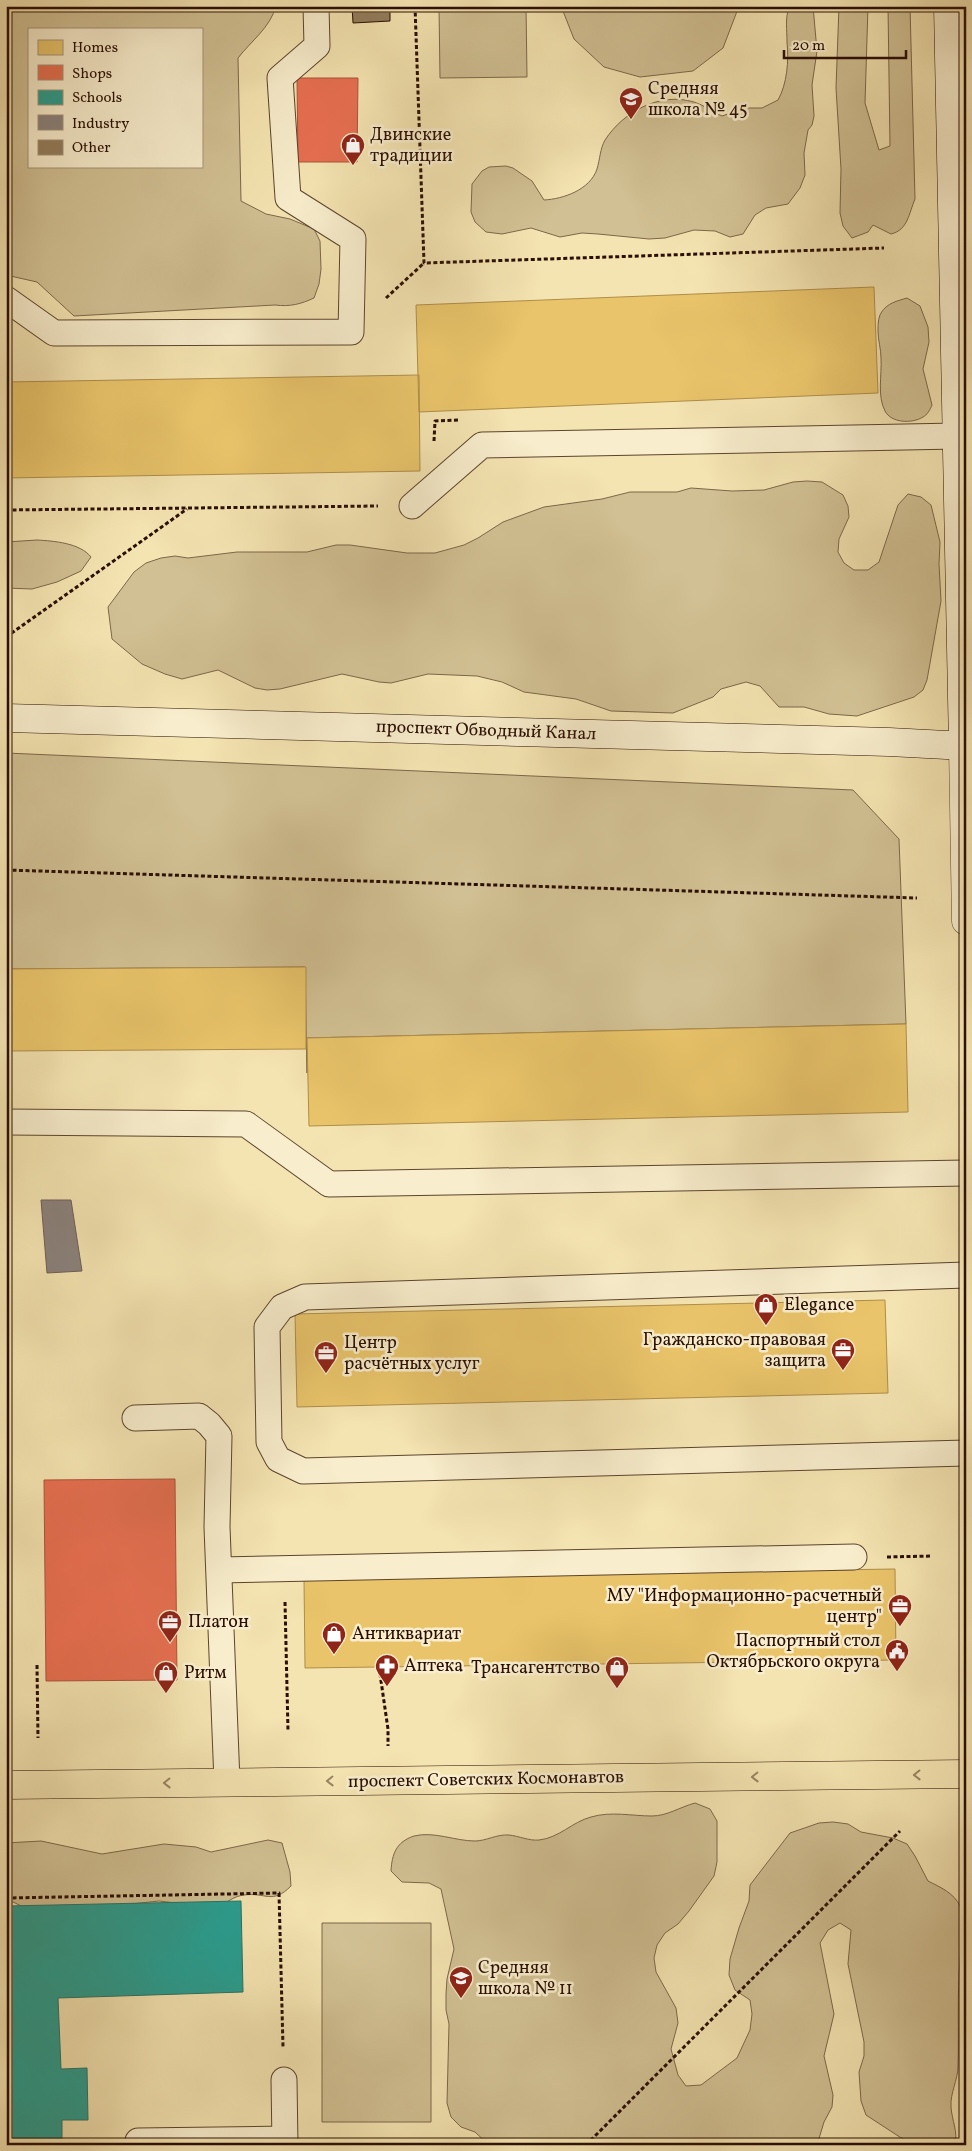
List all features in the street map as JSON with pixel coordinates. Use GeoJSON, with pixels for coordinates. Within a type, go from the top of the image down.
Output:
{"type":"FeatureCollection","features":[{"type":"Feature","properties":{"kind":"main road"},"geometry":{"type":"LineString","coordinates":[[948,6],[958,119],[957,436],[962,580],[966,921]]}},
{"type":"Feature","properties":{"kind":"main road","name":"проспект Обводный Канал"},"geometry":{"type":"LineString","coordinates":[[6,718],[889,742],[964,746]]}},
{"type":"Feature","properties":{"kind":"main road","name":"проспект Советских Космонавтов"},"geometry":{"type":"LineString","coordinates":[[6,1785],[966,1774]]}},
{"type":"Feature","properties":{"kind":"lane"},"geometry":{"type":"LineString","coordinates":[[6,299],[54,333],[351,332],[352,239],[288,198],[280,78],[317,46],[316,6]]}},
{"type":"Feature","properties":{"kind":"lane"},"geometry":{"type":"LineString","coordinates":[[412,506],[482,444],[957,436]]}},
{"type":"Feature","properties":{"kind":"lane"},"geometry":{"type":"LineString","coordinates":[[6,1122],[246,1124],[329,1184],[966,1172]]}},
{"type":"Feature","properties":{"kind":"lane"},"geometry":{"type":"LineString","coordinates":[[966,1275],[305,1297],[282,1307],[267,1327],[269,1442],[278,1459],[303,1471],[966,1453]]}},
{"type":"Feature","properties":{"kind":"lane"},"geometry":{"type":"LineString","coordinates":[[135,1418],[198,1416],[209,1424],[219,1436],[217,1527],[228,1782]]}},
{"type":"Feature","properties":{"kind":"lane"},"geometry":{"type":"LineString","coordinates":[[219,1570],[854,1557]]}},
{"type":"Feature","properties":{"kind":"lane"},"geometry":{"type":"LineString","coordinates":[[138,2141],[285,2142],[284,2080]]}},
{"type":"Feature","properties":{"kind":"path"},"geometry":{"type":"LineString","coordinates":[[416,6],[424,263],[884,248]]}},
{"type":"Feature","properties":{"kind":"path"},"geometry":{"type":"LineString","coordinates":[[6,510],[412,506]]}},
{"type":"Feature","properties":{"kind":"path"},"geometry":{"type":"LineString","coordinates":[[6,637],[188,508]]}},
{"type":"Feature","properties":{"kind":"path"},"geometry":{"type":"LineString","coordinates":[[6,870],[917,898]]}},
{"type":"Feature","properties":{"kind":"path"},"geometry":{"type":"LineString","coordinates":[[854,1557],[932,1556]]}},
{"type":"Feature","properties":{"kind":"path"},"geometry":{"type":"LineString","coordinates":[[284,1568],[288,1731]]}},
{"type":"Feature","properties":{"kind":"path"},"geometry":{"type":"LineString","coordinates":[[37,1665],[38,1738]]}},
{"type":"Feature","properties":{"kind":"path"},"geometry":{"type":"LineString","coordinates":[[379,1667],[388,1729],[388,1752]]}},
{"type":"Feature","properties":{"kind":"path"},"geometry":{"type":"LineString","coordinates":[[586,2145],[900,1830]]}},
{"type":"Feature","properties":{"kind":"path"},"geometry":{"type":"LineString","coordinates":[[6,1898],[279,1892],[284,2080]]}},
{"type":"Feature","properties":{"kind":"shaded area"},"geometry":{"type":"Polygon","coordinates":[[[6,6],[276,6],[265,28],[238,58],[241,201],[266,214],[290,219],[314,229],[320,241],[321,269],[319,284],[314,298],[300,303],[280,306],[74,316],[37,282],[6,275],[6,6]]]}},
{"type":"Feature","properties":{"kind":"shaded area"},"geometry":{"type":"Polygon","coordinates":[[[439,6],[526,6],[527,77],[440,78],[439,6]]]}},
{"type":"Feature","properties":{"kind":"shaded area"},"geometry":{"type":"Polygon","coordinates":[[[561,6],[739,6],[723,48],[693,71],[640,77],[604,67],[574,39],[561,6]]]}},
{"type":"Feature","properties":{"kind":"shaded area"},"geometry":{"type":"Polygon","coordinates":[[[813,6],[817,51],[812,85],[814,116],[812,125],[808,130],[804,153],[805,175],[800,188],[788,204],[766,208],[755,215],[743,234],[730,237],[715,231],[694,230],[665,238],[649,239],[582,233],[560,237],[531,228],[502,234],[486,232],[475,222],[471,212],[472,184],[482,171],[489,167],[506,166],[513,168],[532,181],[544,200],[559,198],[575,192],[588,183],[597,169],[605,140],[622,120],[644,106],[668,100],[681,100],[698,103],[722,116],[746,108],[762,108],[778,100],[787,72],[787,20],[789,7],[813,6]]]}},
{"type":"Feature","properties":{"kind":"shaded area"},"geometry":{"type":"Polygon","coordinates":[[[839,6],[868,6],[865,103],[879,150],[890,146],[888,6],[910,6],[915,199],[904,225],[897,232],[891,234],[873,225],[868,232],[852,238],[843,226],[840,213],[841,169],[836,88],[839,6]]]}},
{"type":"Feature","properties":{"kind":"shaded area"},"geometry":{"type":"Polygon","coordinates":[[[907,298],[920,306],[928,327],[929,342],[923,369],[932,405],[924,416],[913,421],[897,420],[888,415],[885,411],[880,392],[879,317],[886,307],[907,298]]]}},
{"type":"Feature","properties":{"kind":"shaded area"},"geometry":{"type":"Polygon","coordinates":[[[793,482],[822,482],[843,495],[848,506],[849,517],[839,539],[838,552],[844,563],[854,570],[868,570],[879,562],[898,505],[908,494],[921,497],[931,505],[940,542],[941,601],[927,680],[923,690],[914,697],[857,716],[829,714],[804,707],[779,707],[760,686],[746,682],[721,689],[713,697],[673,713],[611,711],[576,699],[524,692],[502,682],[477,676],[428,674],[391,683],[342,674],[280,689],[267,690],[255,688],[218,670],[182,679],[165,674],[142,664],[112,639],[108,607],[134,572],[146,563],[161,558],[175,556],[188,558],[237,552],[307,552],[336,545],[350,545],[407,553],[435,553],[464,545],[503,522],[544,507],[602,499],[630,492],[677,492],[691,488],[732,491],[764,490],[793,482]]]}},
{"type":"Feature","properties":{"kind":"shaded area"},"geometry":{"type":"Polygon","coordinates":[[[37,540],[59,542],[74,546],[91,557],[81,571],[57,582],[32,589],[6,588],[6,542],[37,540]]]}},
{"type":"Feature","properties":{"kind":"shaded area"},"geometry":{"type":"Polygon","coordinates":[[[6,753],[853,790],[899,839],[906,1024],[307,1038],[307,1073],[305,967],[6,969],[6,753]]]}},
{"type":"Feature","properties":{"kind":"shaded area"},"geometry":{"type":"Polygon","coordinates":[[[695,1803],[710,1809],[717,1821],[717,1862],[714,1876],[678,1924],[665,1933],[657,1945],[654,1958],[656,1972],[676,2008],[678,2023],[671,2049],[678,2075],[686,2086],[701,2085],[737,2058],[750,2030],[752,2014],[750,2000],[735,1990],[729,1975],[730,1959],[749,1901],[750,1885],[790,1833],[819,1823],[848,1824],[861,1832],[893,1838],[907,1844],[928,1881],[950,1894],[960,1906],[962,1924],[958,2066],[951,2102],[956,2135],[955,2145],[912,2145],[866,2115],[861,2101],[859,2072],[864,2056],[864,2042],[848,1964],[851,1930],[840,1923],[828,1930],[820,1943],[834,2014],[824,2056],[833,2095],[832,2107],[824,2122],[817,2145],[489,2145],[475,2132],[461,2127],[451,2117],[447,2103],[449,2024],[446,2010],[446,1994],[447,1979],[454,1949],[441,1889],[429,1883],[402,1882],[391,1871],[392,1859],[399,1845],[414,1836],[422,1835],[437,1835],[475,1841],[505,1835],[539,1840],[553,1836],[584,1819],[599,1815],[658,1816],[695,1803]]]}},
{"type":"Feature","properties":{"kind":"shaded area"},"geometry":{"type":"Polygon","coordinates":[[[268,1840],[282,1843],[290,1872],[291,1886],[279,1895],[241,1896],[219,1908],[159,1901],[38,1914],[13,1902],[6,1902],[6,1843],[41,1841],[102,1854],[164,1844],[196,1847],[211,1852],[268,1840]]]}},
{"type":"Feature","properties":{"kind":"shaded area"},"geometry":{"type":"Polygon","coordinates":[[[322,1923],[431,1923],[431,2122],[322,2122],[322,1923]]]}},
{"type":"Feature","properties":{"kind":"building: Homes"},"geometry":{"type":"Polygon","coordinates":[[[874,287],[878,393],[419,412],[416,305],[874,287]]]}},
{"type":"Feature","properties":{"kind":"building: Homes"},"geometry":{"type":"Polygon","coordinates":[[[419,375],[420,471],[6,478],[6,382],[419,375]]]}},
{"type":"Feature","properties":{"kind":"building: Homes"},"geometry":{"type":"Polygon","coordinates":[[[306,967],[306,1049],[6,1051],[6,969],[306,967]]]}},
{"type":"Feature","properties":{"kind":"building: Homes"},"geometry":{"type":"Polygon","coordinates":[[[906,1024],[908,1112],[309,1126],[307,1038],[906,1024]]]}},
{"type":"Feature","properties":{"kind":"building: Homes"},"geometry":{"type":"Polygon","coordinates":[[[885,1300],[888,1393],[297,1407],[295,1314],[885,1300]]]}},
{"type":"Feature","properties":{"kind":"building: Homes"},"geometry":{"type":"Polygon","coordinates":[[[895,1569],[896,1660],[305,1668],[304,1578],[895,1569]]]}},
{"type":"Feature","properties":{"kind":"building: Shops"},"geometry":{"type":"Polygon","coordinates":[[[297,78],[358,78],[357,162],[298,162],[297,78]]]}},
{"type":"Feature","properties":{"kind":"building: Shops"},"geometry":{"type":"Polygon","coordinates":[[[175,1479],[177,1680],[46,1681],[44,1480],[175,1479]]]}},
{"type":"Feature","properties":{"kind":"building: Schools"},"geometry":{"type":"Polygon","coordinates":[[[241,1901],[243,1992],[58,1998],[61,2069],[87,2068],[88,2120],[62,2120],[62,2145],[6,2145],[6,1906],[241,1901]]]}},
{"type":"Feature","properties":{"kind":"building: Industry"},"geometry":{"type":"Polygon","coordinates":[[[41,1200],[71,1200],[82,1271],[47,1273],[41,1200]]]}},
{"type":"Feature","properties":{"kind":"building: Other"},"geometry":{"type":"Polygon","coordinates":[[[352,6],[390,6],[390,21],[353,23],[352,6]]]}},
{"type":"Feature","properties":{"kind":"building: Other"},"geometry":{"type":"Polygon","coordinates":[[[6,1420],[8,1420],[9,1469],[6,1469],[6,1420]]]}},
{"type":"Feature","properties":{"kind":"place","name":"Средняя школа № 45"},"geometry":{"type":"Point","coordinates":[631,120]}},
{"type":"Feature","properties":{"kind":"place","name":"Двинские традиции"},"geometry":{"type":"Point","coordinates":[353,166]}},
{"type":"Feature","properties":{"kind":"place","name":"Elegance"},"geometry":{"type":"Point","coordinates":[766,1326]}},
{"type":"Feature","properties":{"kind":"place","name":"Гражданско-правовая защита"},"geometry":{"type":"Point","coordinates":[843,1371]}},
{"type":"Feature","properties":{"kind":"place","name":"Центр расчётных услуг"},"geometry":{"type":"Point","coordinates":[326,1374]}},
{"type":"Feature","properties":{"kind":"place","name":"МУ \"Информационно-расчетный центр\""},"geometry":{"type":"Point","coordinates":[900,1627]}},
{"type":"Feature","properties":{"kind":"place","name":"Платон"},"geometry":{"type":"Point","coordinates":[170,1643]}},
{"type":"Feature","properties":{"kind":"place","name":"Антиквариат"},"geometry":{"type":"Point","coordinates":[334,1655]}},
{"type":"Feature","properties":{"kind":"place","name":"Паспортный стол Октябрьского округа"},"geometry":{"type":"Point","coordinates":[897,1672]}},
{"type":"Feature","properties":{"kind":"place","name":"Аптека"},"geometry":{"type":"Point","coordinates":[387,1687]}},
{"type":"Feature","properties":{"kind":"place","name":"Трансагентство"},"geometry":{"type":"Point","coordinates":[617,1689]}},
{"type":"Feature","properties":{"kind":"place","name":"Ритм"},"geometry":{"type":"Point","coordinates":[166,1694]}},
{"type":"Feature","properties":{"kind":"place","name":"Средняя школа № 11"},"geometry":{"type":"Point","coordinates":[461,1999]}}]}
